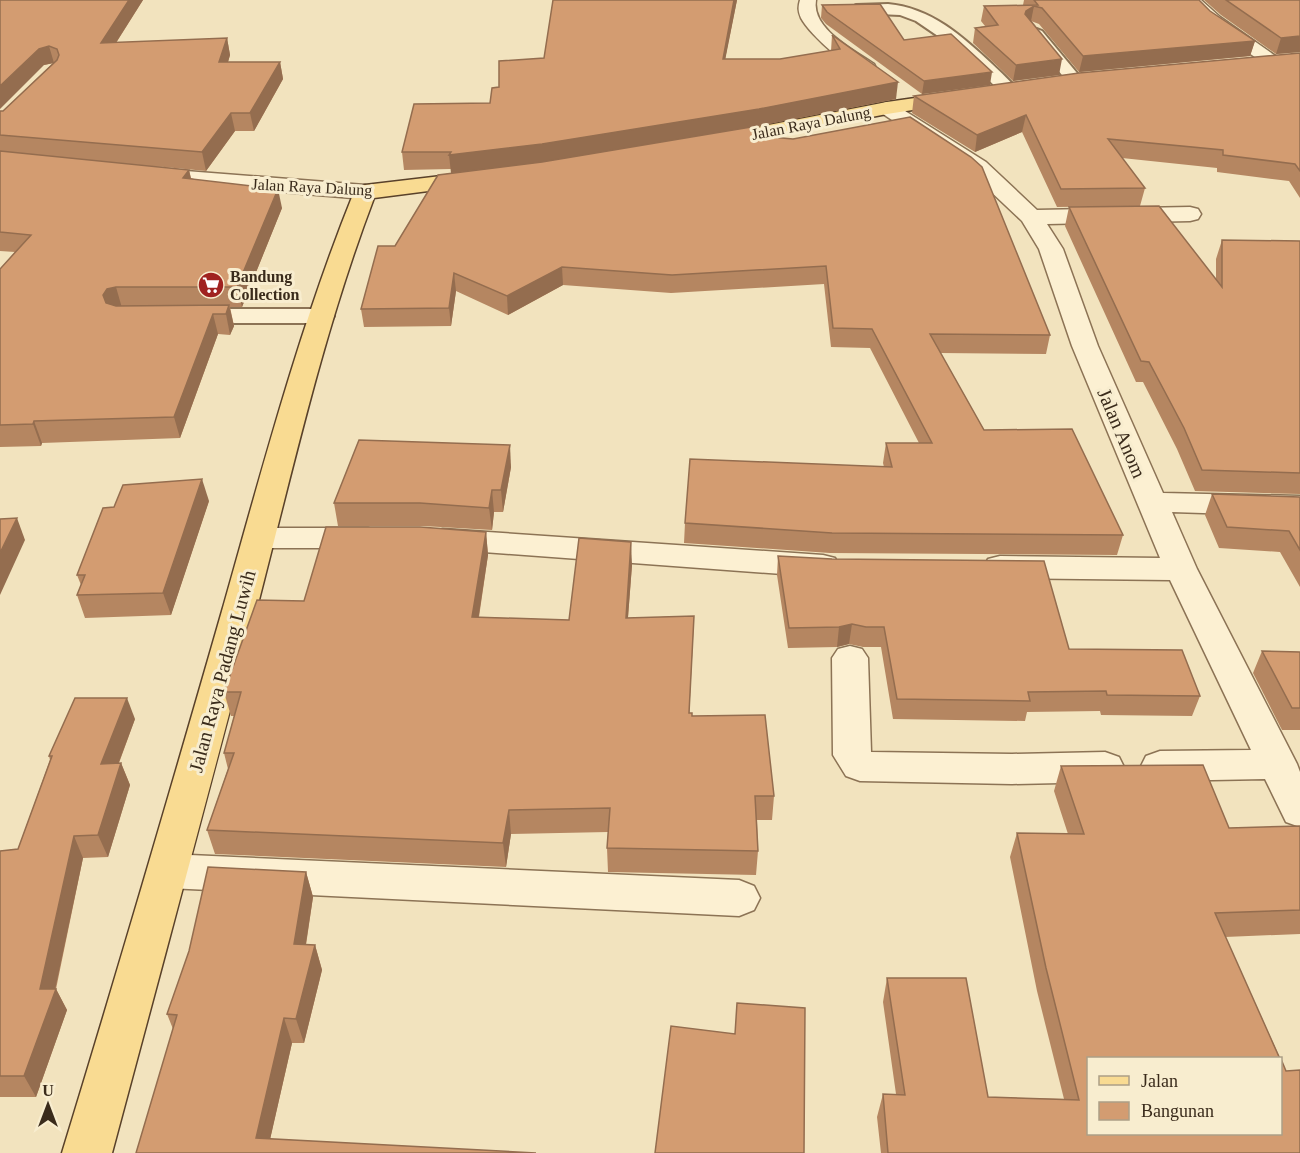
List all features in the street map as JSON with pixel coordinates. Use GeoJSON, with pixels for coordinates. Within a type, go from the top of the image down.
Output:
{"type":"FeatureCollection","features":[{"type":"Feature","properties":{"kind":"main road"},"geometry":{"type":"LineString","coordinates":[[1240,66],[1283,61]]}},
{"type":"Feature","properties":{"kind":"main road"},"geometry":{"type":"LineString","coordinates":[[1053,85],[1098,79]]}},
{"type":"Feature","properties":{"kind":"main road","name":"Jalan Raya Dalung"},"geometry":{"type":"LineString","coordinates":[[702,143],[901,112],[981,95],[1032,88]]}},
{"type":"Feature","properties":{"kind":"main road","name":"Jalan Raya Dalung"},"geometry":{"type":"LineString","coordinates":[[365,192],[491,177]]}},
{"type":"Feature","properties":{"kind":"main road","name":"Jalan Raya Padang Luwih"},"geometry":{"type":"LineString","coordinates":[[87,1153],[338,261],[365,192]]}},
{"type":"Feature","properties":{"kind":"street"},"geometry":{"type":"LineString","coordinates":[[808,0],[805,8],[806,14],[818,30],[883,79]]}},
{"type":"Feature","properties":{"kind":"street"},"geometry":{"type":"LineString","coordinates":[[1191,0],[1214,21],[1283,61]]}},
{"type":"Feature","properties":{"kind":"street","name":"Jalan Anom"},"geometry":{"type":"LineString","coordinates":[[901,112],[978,167],[1018,202],[1031,217],[1051,249],[1085,346],[1181,569],[1300,811]]}},
{"type":"Feature","properties":{"kind":"street","name":"Jalan Raya Dalung"},"geometry":{"type":"LineString","coordinates":[[142,174],[365,192]]}},
{"type":"Feature","properties":{"kind":"street"},"geometry":{"type":"LineString","coordinates":[[1031,217],[1190,214]]}},
{"type":"Feature","properties":{"kind":"street"},"geometry":{"type":"LineString","coordinates":[[1152,502],[1300,506]]}},
{"type":"Feature","properties":{"kind":"street"},"geometry":{"type":"LineString","coordinates":[[259,538],[406,538],[853,566]]}},
{"type":"Feature","properties":{"kind":"street"},"geometry":{"type":"LineString","coordinates":[[972,567],[1181,569]]}},
{"type":"Feature","properties":{"kind":"street"},"geometry":{"type":"LineString","coordinates":[[850,658],[852,755],[860,766],[1012,769],[1278,764]]}},
{"type":"Feature","properties":{"kind":"street"},"geometry":{"type":"LineString","coordinates":[[168,871],[739,898]]}},
{"type":"Feature","properties":{"kind":"lane"},"geometry":{"type":"LineString","coordinates":[[856,9],[905,11],[928,21],[963,47],[1010,91]]}},
{"type":"Feature","properties":{"kind":"lane"},"geometry":{"type":"LineString","coordinates":[[1032,28],[1075,81]]}},
{"type":"Feature","properties":{"kind":"lane"},"geometry":{"type":"LineString","coordinates":[[758,134],[776,147]]}},
{"type":"Feature","properties":{"kind":"lane"},"geometry":{"type":"LineString","coordinates":[[169,316],[323,316]]}},
{"type":"Feature","properties":{"kind":"building"},"geometry":{"type":"Polygon","coordinates":[[[0,0],[129,0],[101,43],[227,38],[219,62],[280,62],[250,113],[231,113],[202,152],[0,135],[0,111],[3,111],[57,60],[59,55],[57,49],[49,46],[39,49],[0,86],[0,0]]]}},
{"type":"Feature","properties":{"kind":"building"},"geometry":{"type":"Polygon","coordinates":[[[553,0],[734,0],[723,59],[780,59],[840,49],[832,35],[898,82],[759,109],[542,144],[449,155],[451,152],[402,152],[414,104],[490,103],[492,88],[499,87],[499,61],[544,58],[553,0]]]}},
{"type":"Feature","properties":{"kind":"building"},"geometry":{"type":"Polygon","coordinates":[[[1034,0],[1199,0],[1210,11],[1255,41],[1083,56],[1042,8],[1034,6],[1025,14],[1062,59],[1016,65],[975,28],[998,25],[984,6],[1038,5],[1034,0]]]}},
{"type":"Feature","properties":{"kind":"building"},"geometry":{"type":"Polygon","coordinates":[[[1226,0],[1300,0],[1300,36],[1281,38],[1226,0]]]}},
{"type":"Feature","properties":{"kind":"building"},"geometry":{"type":"Polygon","coordinates":[[[880,4],[904,40],[951,34],[992,72],[924,81],[827,12],[822,5],[880,4]]]}},
{"type":"Feature","properties":{"kind":"building"},"geometry":{"type":"Polygon","coordinates":[[[1300,53],[1300,171],[1295,164],[1223,155],[1223,150],[1108,139],[1145,188],[1061,189],[1026,115],[977,135],[914,96],[1079,73],[1300,53]]]}},
{"type":"Feature","properties":{"kind":"building"},"geometry":{"type":"Polygon","coordinates":[[[910,117],[971,157],[982,167],[1050,335],[930,334],[984,430],[1072,429],[1123,535],[832,533],[685,523],[690,459],[892,467],[886,443],[932,443],[872,329],[833,328],[826,266],[672,275],[562,267],[507,296],[454,273],[449,308],[361,309],[378,246],[395,246],[438,175],[542,162],[757,126],[771,137],[793,139],[910,117]]]}},
{"type":"Feature","properties":{"kind":"building"},"geometry":{"type":"Polygon","coordinates":[[[0,151],[189,170],[183,178],[278,189],[237,287],[116,287],[107,289],[103,295],[106,303],[116,306],[229,305],[226,314],[213,314],[174,417],[34,421],[33,424],[0,425],[0,269],[31,235],[0,232],[0,151]]]}},
{"type":"Feature","properties":{"kind":"building"},"geometry":{"type":"Polygon","coordinates":[[[1159,206],[1222,287],[1222,240],[1300,241],[1300,473],[1202,470],[1184,428],[1149,362],[1141,361],[1069,207],[1159,206]]]}},
{"type":"Feature","properties":{"kind":"building"},"geometry":{"type":"Polygon","coordinates":[[[359,440],[510,445],[501,490],[492,490],[489,508],[420,503],[334,503],[359,440]]]}},
{"type":"Feature","properties":{"kind":"building"},"geometry":{"type":"Polygon","coordinates":[[[202,479],[163,593],[77,595],[85,575],[77,575],[103,508],[114,507],[123,485],[202,479]]]}},
{"type":"Feature","properties":{"kind":"building"},"geometry":{"type":"Polygon","coordinates":[[[1212,494],[1300,497],[1300,550],[1289,531],[1227,527],[1212,494]]]}},
{"type":"Feature","properties":{"kind":"building"},"geometry":{"type":"Polygon","coordinates":[[[17,518],[0,553],[0,519],[17,518]]]}},
{"type":"Feature","properties":{"kind":"building"},"geometry":{"type":"Polygon","coordinates":[[[326,527],[420,527],[486,532],[472,617],[569,620],[579,538],[631,542],[626,618],[694,616],[689,713],[692,713],[692,716],[765,715],[774,796],[755,796],[758,851],[607,848],[610,808],[509,810],[503,843],[207,830],[234,753],[224,753],[241,692],[224,692],[257,600],[304,601],[326,527]]]}},
{"type":"Feature","properties":{"kind":"building"},"geometry":{"type":"Polygon","coordinates":[[[778,556],[832,559],[1044,561],[1069,649],[1182,650],[1200,696],[1107,695],[1106,691],[1028,692],[1030,701],[897,699],[884,627],[852,624],[839,627],[789,628],[778,556]]]}},
{"type":"Feature","properties":{"kind":"building"},"geometry":{"type":"Polygon","coordinates":[[[1262,651],[1300,652],[1300,708],[1292,708],[1262,651]]]}},
{"type":"Feature","properties":{"kind":"building"},"geometry":{"type":"Polygon","coordinates":[[[75,698],[127,698],[101,764],[121,763],[98,835],[74,836],[40,989],[56,989],[24,1076],[0,1076],[0,851],[18,849],[52,756],[49,756],[75,698]]]}},
{"type":"Feature","properties":{"kind":"building"},"geometry":{"type":"Polygon","coordinates":[[[1203,765],[1229,828],[1300,826],[1300,910],[1215,913],[1279,1057],[1087,1057],[1087,1135],[1282,1135],[1282,1061],[1286,1071],[1300,1070],[1300,1153],[888,1153],[883,1094],[905,1095],[887,978],[966,978],[988,1097],[1079,1100],[1046,968],[1017,833],[1084,834],[1061,766],[1203,765]]]}},
{"type":"Feature","properties":{"kind":"building"},"geometry":{"type":"Polygon","coordinates":[[[208,867],[306,872],[294,944],[315,945],[296,1019],[284,1018],[256,1138],[536,1153],[136,1153],[177,1015],[167,1014],[189,951],[208,867]]]}},
{"type":"Feature","properties":{"kind":"building"},"geometry":{"type":"Polygon","coordinates":[[[737,1003],[805,1008],[804,1153],[655,1153],[671,1026],[735,1034],[737,1003]]]}},
{"type":"Feature","properties":{"kind":"place","name":"Bandung Collection"},"geometry":{"type":"Point","coordinates":[211,285]}}]}
